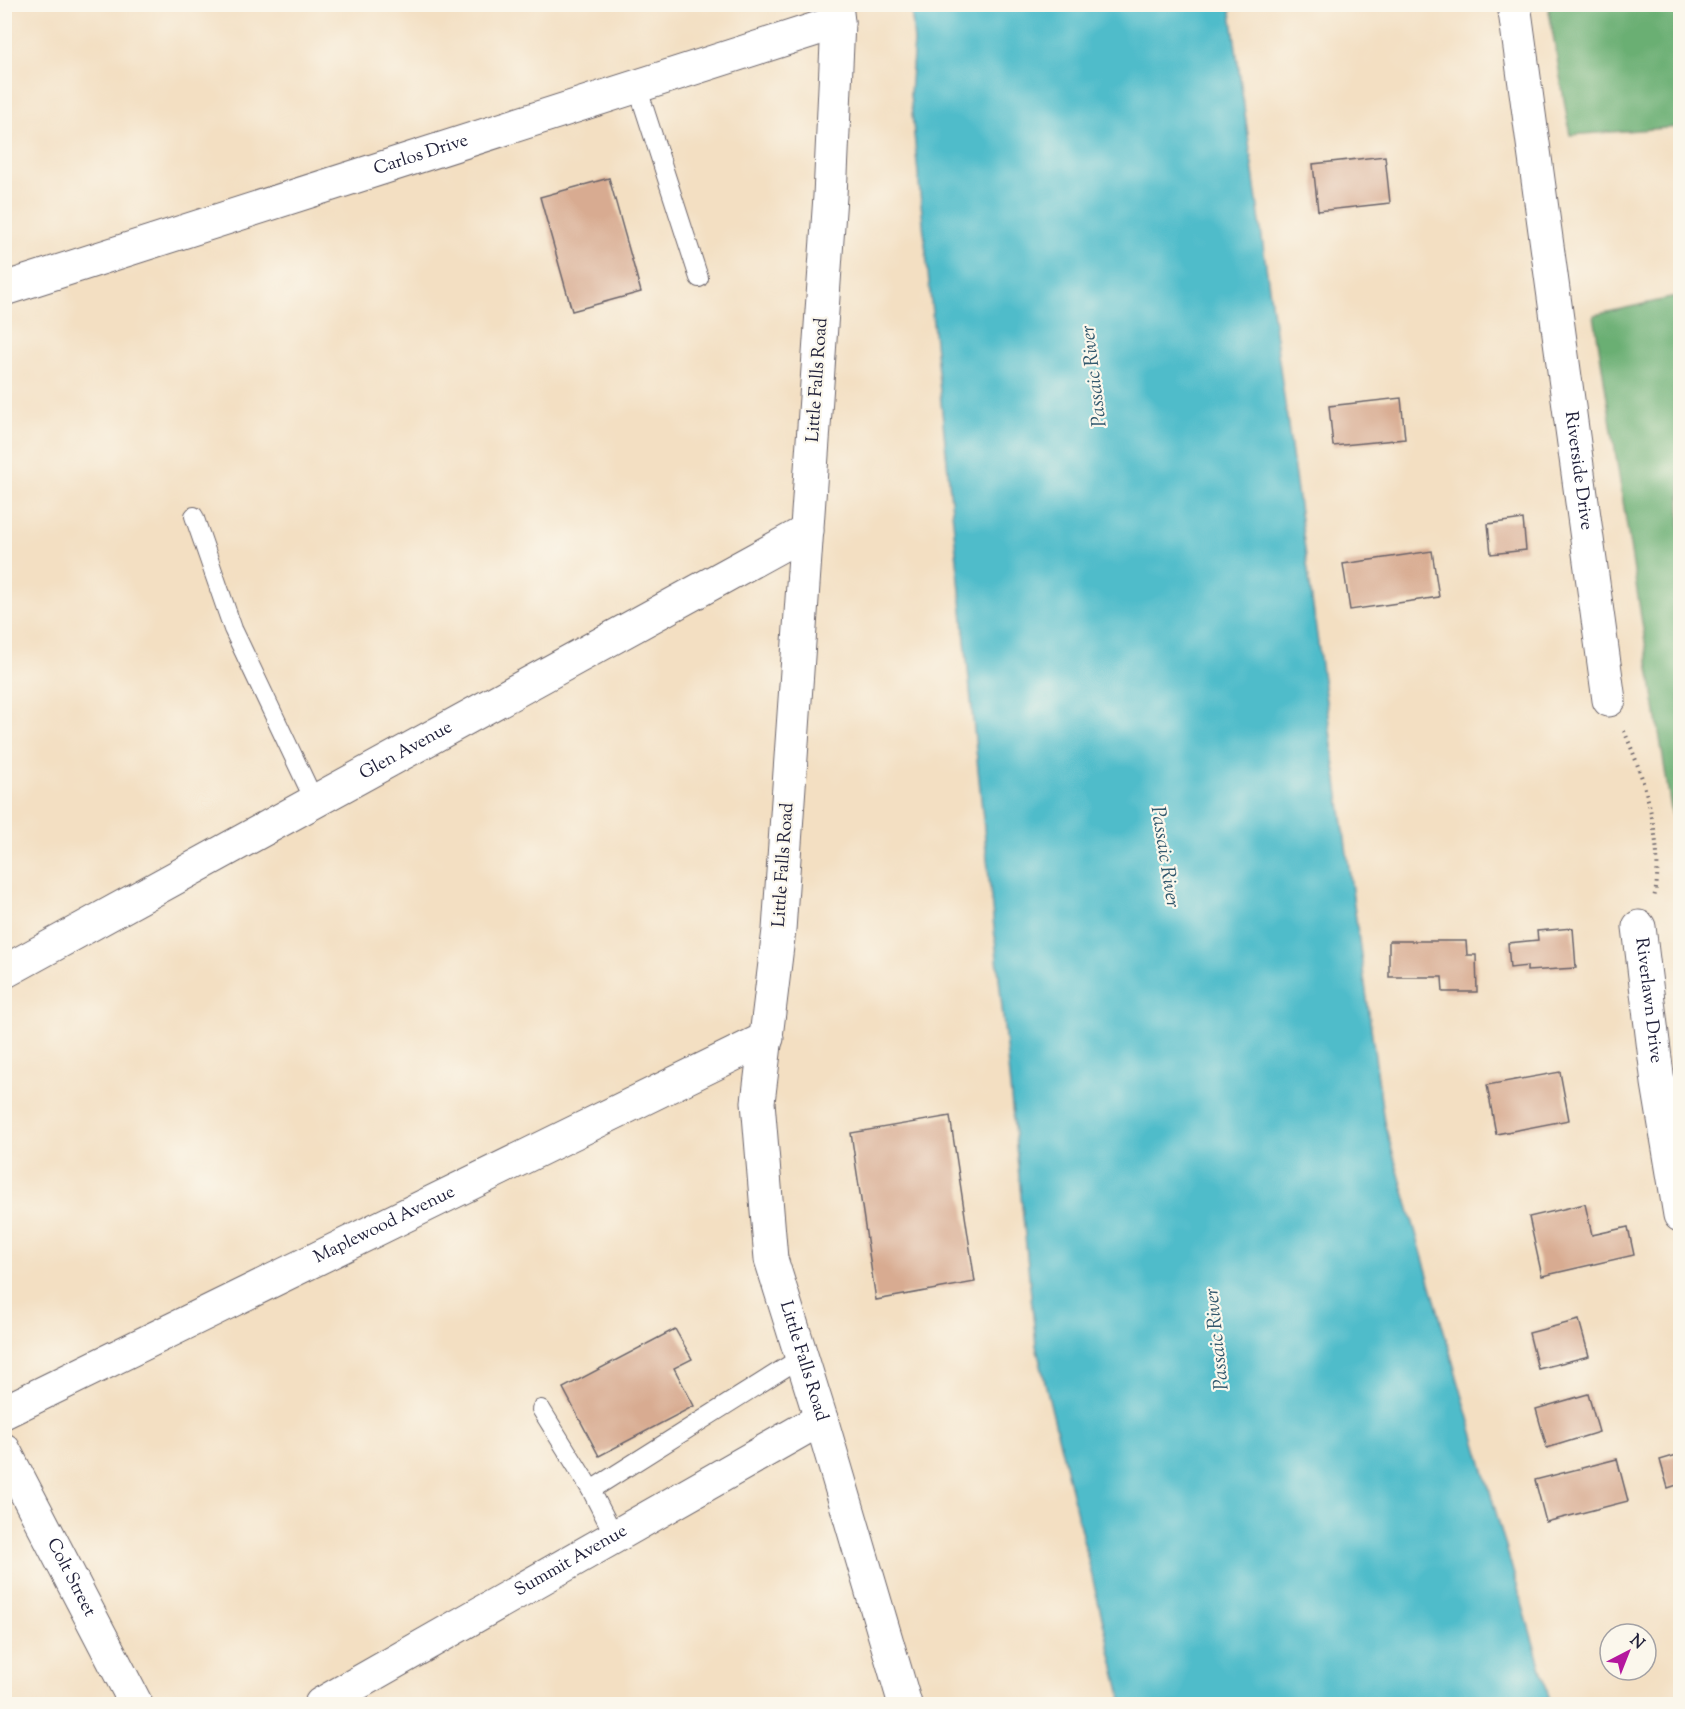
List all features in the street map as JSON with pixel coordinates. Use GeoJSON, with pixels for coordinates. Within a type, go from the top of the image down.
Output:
{"type":"FeatureCollection","features":[{"type":"Feature","properties":{"kind":"street","name":"Riverside Drive"},"geometry":{"type":"LineString","coordinates":[[1514,4],[1609,700]]}},
{"type":"Feature","properties":{"kind":"street","name":"Carlos Drive"},"geometry":{"type":"LineString","coordinates":[[4,289],[637,86],[837,13]]}},
{"type":"Feature","properties":{"kind":"street","name":"Little Falls Road"},"geometry":{"type":"LineString","coordinates":[[837,13],[830,195],[779,930],[758,1102],[771,1259],[905,1704]]}},
{"type":"Feature","properties":{"kind":"street","name":"Glen Avenue"},"geometry":{"type":"LineString","coordinates":[[4,972],[807,531]]}},
{"type":"Feature","properties":{"kind":"street","name":"Riverlawn Drive"},"geometry":{"type":"LineString","coordinates":[[1639,927],[1658,1083],[1680,1215]]}},
{"type":"Feature","properties":{"kind":"street","name":"Maplewood Avenue"},"geometry":{"type":"LineString","coordinates":[[4,1412],[767,1038]]}},
{"type":"Feature","properties":{"kind":"street","name":"Summit Avenue"},"geometry":{"type":"LineString","coordinates":[[321,1704],[821,1419]]}},
{"type":"Feature","properties":{"kind":"street","name":"Colt Street"},"geometry":{"type":"LineString","coordinates":[[4,1450],[136,1704]]}},
{"type":"Feature","properties":{"kind":"lane"},"geometry":{"type":"LineString","coordinates":[[637,86],[699,278]]}},
{"type":"Feature","properties":{"kind":"lane"},"geometry":{"type":"LineString","coordinates":[[194,516],[233,629],[315,801]]}},
{"type":"Feature","properties":{"kind":"lane"},"geometry":{"type":"LineString","coordinates":[[591,1490],[802,1357]]}},
{"type":"Feature","properties":{"kind":"lane"},"geometry":{"type":"LineString","coordinates":[[541,1409],[591,1490],[615,1537]]}},
{"type":"Feature","properties":{"kind":"path"},"geometry":{"type":"LineString","coordinates":[[1609,700],[1638,766],[1647,795],[1656,854],[1657,885],[1651,910],[1639,927]]}},
{"type":"Feature","properties":{"kind":"green space"},"geometry":{"type":"Polygon","coordinates":[[[1548,5],[1680,5],[1680,127],[1570,135],[1548,5]]]}},
{"type":"Feature","properties":{"kind":"green space"},"geometry":{"type":"Polygon","coordinates":[[[1680,296],[1680,826],[1674,828],[1594,315],[1680,296]]]}},
{"type":"Feature","properties":{"kind":"water","name":"Passaic River"},"geometry":{"type":"Polygon","coordinates":[[[911,5],[1230,5],[1384,1122],[1551,1704],[1123,1704],[1036,1345],[910,94],[914,42],[911,5]]]}},
{"type":"Feature","properties":{"kind":"building"},"geometry":{"type":"Polygon","coordinates":[[[1385,156],[1390,203],[1318,211],[1313,164],[1385,156]]]}},
{"type":"Feature","properties":{"kind":"building"},"geometry":{"type":"Polygon","coordinates":[[[609,178],[641,292],[572,311],[540,197],[609,178]]]}},
{"type":"Feature","properties":{"kind":"building"},"geometry":{"type":"Polygon","coordinates":[[[1401,398],[1405,439],[1333,446],[1329,406],[1401,398]]]}},
{"type":"Feature","properties":{"kind":"building"},"geometry":{"type":"Polygon","coordinates":[[[1523,519],[1526,550],[1491,554],[1488,524],[1523,519]]]}},
{"type":"Feature","properties":{"kind":"building"},"geometry":{"type":"Polygon","coordinates":[[[1432,551],[1439,597],[1350,610],[1343,564],[1432,551]]]}},
{"type":"Feature","properties":{"kind":"building"},"geometry":{"type":"Polygon","coordinates":[[[1573,928],[1576,968],[1527,971],[1527,966],[1510,968],[1508,943],[1538,940],[1537,931],[1573,928]]]}},
{"type":"Feature","properties":{"kind":"building"},"geometry":{"type":"Polygon","coordinates":[[[1389,941],[1466,941],[1467,955],[1476,955],[1477,992],[1443,992],[1442,977],[1389,977],[1389,941]]]}},
{"type":"Feature","properties":{"kind":"building"},"geometry":{"type":"Polygon","coordinates":[[[1560,1072],[1569,1120],[1496,1134],[1487,1085],[1560,1072]]]}},
{"type":"Feature","properties":{"kind":"building"},"geometry":{"type":"Polygon","coordinates":[[[950,1116],[975,1282],[876,1300],[851,1133],[950,1116]]]}},
{"type":"Feature","properties":{"kind":"building"},"geometry":{"type":"Polygon","coordinates":[[[1585,1204],[1592,1235],[1628,1227],[1634,1255],[1542,1276],[1529,1217],[1585,1204]]]}},
{"type":"Feature","properties":{"kind":"building"},"geometry":{"type":"Polygon","coordinates":[[[1579,1320],[1589,1356],[1538,1369],[1529,1333],[1579,1320]]]}},
{"type":"Feature","properties":{"kind":"building"},"geometry":{"type":"Polygon","coordinates":[[[675,1329],[692,1359],[674,1368],[694,1406],[599,1456],[563,1388],[675,1329]]]}},
{"type":"Feature","properties":{"kind":"building"},"geometry":{"type":"Polygon","coordinates":[[[1588,1394],[1599,1432],[1547,1448],[1536,1409],[1588,1394]]]}},
{"type":"Feature","properties":{"kind":"building"},"geometry":{"type":"Polygon","coordinates":[[[1680,1454],[1680,1484],[1668,1488],[1660,1460],[1680,1454]]]}},
{"type":"Feature","properties":{"kind":"building"},"geometry":{"type":"Polygon","coordinates":[[[1617,1459],[1628,1501],[1546,1522],[1535,1480],[1617,1459]]]}}]}
